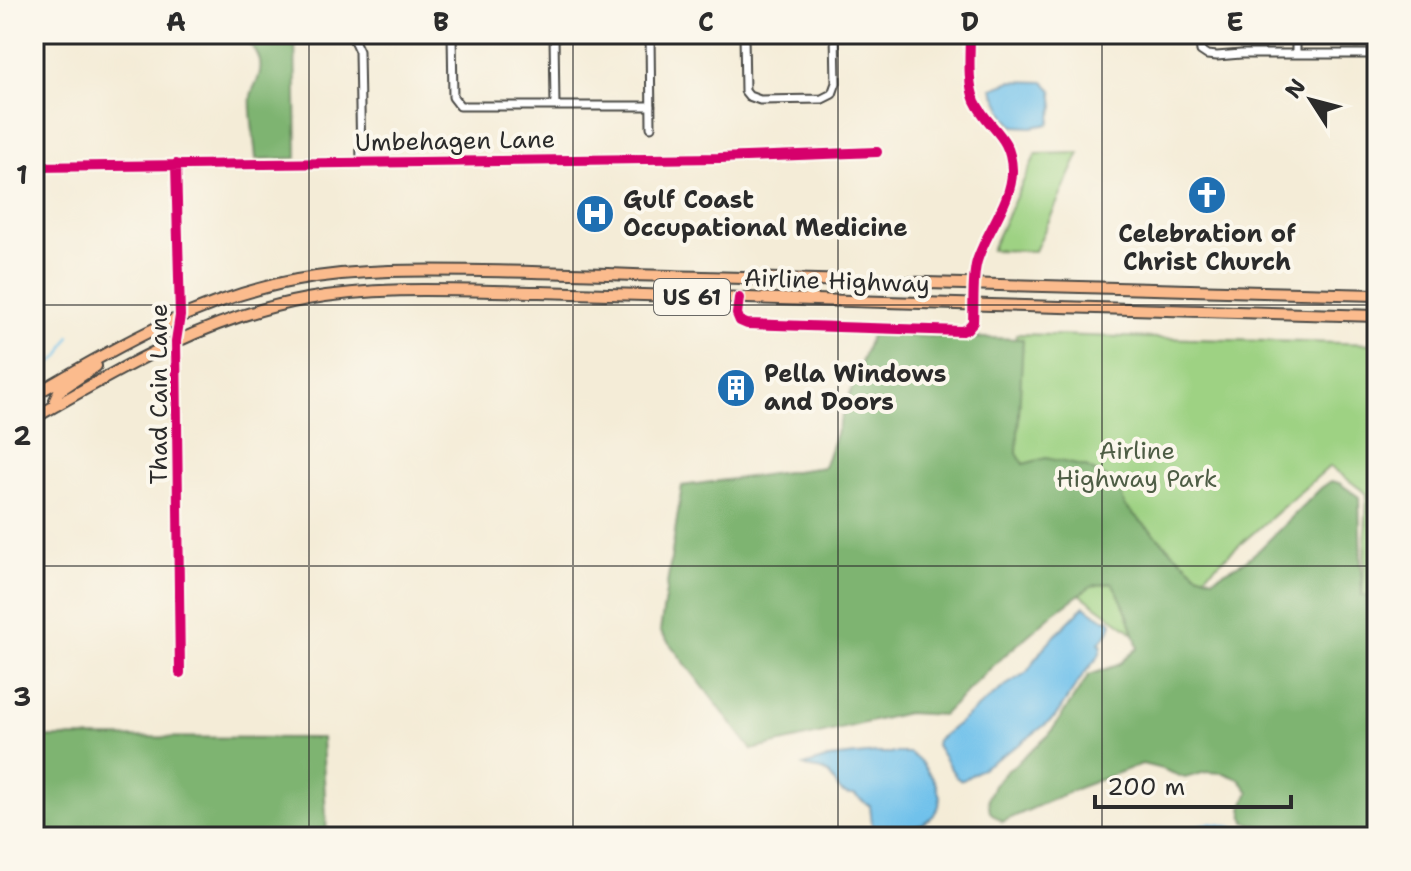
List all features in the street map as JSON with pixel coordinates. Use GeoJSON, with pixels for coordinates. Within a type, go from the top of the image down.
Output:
{"type":"FeatureCollection","features":[{"type":"Feature","properties":{"kind":"highway","name":"Airline Highway"},"geometry":{"type":"LineString","coordinates":[[34,395],[180,316],[234,297],[295,281],[352,272],[400,269],[1377,295]]}},
{"type":"Feature","properties":{"kind":"highway"},"geometry":{"type":"LineString","coordinates":[[539,292],[541,282],[548,279],[640,281],[686,277]]}},
{"type":"Feature","properties":{"kind":"highway","name":"Airline Highway"},"geometry":{"type":"LineString","coordinates":[[34,418],[103,378],[219,323],[308,299],[400,289],[1377,316]]}},
{"type":"Feature","properties":{"kind":"highway"},"geometry":{"type":"LineString","coordinates":[[1242,312],[1243,293]]}},
{"type":"Feature","properties":{"kind":"highway"},"geometry":{"type":"LineString","coordinates":[[57,405],[55,400],[59,391],[151,329]]}},
{"type":"Feature","properties":{"kind":"street"},"geometry":{"type":"LineString","coordinates":[[351,34],[359,51],[361,163]]}},
{"type":"Feature","properties":{"kind":"street"},"geometry":{"type":"LineString","coordinates":[[452,34],[453,97],[465,107],[651,106]]}},
{"type":"Feature","properties":{"kind":"street"},"geometry":{"type":"LineString","coordinates":[[554,34],[555,106]]}},
{"type":"Feature","properties":{"kind":"street"},"geometry":{"type":"LineString","coordinates":[[650,34],[651,127]]}},
{"type":"Feature","properties":{"kind":"street"},"geometry":{"type":"LineString","coordinates":[[744,34],[745,91],[760,100],[822,99],[832,94],[835,88],[835,34]]}},
{"type":"Feature","properties":{"kind":"street"},"geometry":{"type":"LineString","coordinates":[[739,298],[737,314],[740,321],[747,324],[962,331],[971,326],[977,262],[1013,174],[1006,141],[980,110],[974,97],[970,34]]}},
{"type":"Feature","properties":{"kind":"street"},"geometry":{"type":"LineString","coordinates":[[1199,34],[1199,47],[1203,53],[1217,56],[1377,54]]}},
{"type":"Feature","properties":{"kind":"street"},"geometry":{"type":"LineString","coordinates":[[1296,34],[1296,54]]}},
{"type":"Feature","properties":{"kind":"street","name":"Umbehagen Lane"},"geometry":{"type":"LineString","coordinates":[[34,167],[719,158],[877,152]]}},
{"type":"Feature","properties":{"kind":"street","name":"Thad Cain Lane"},"geometry":{"type":"LineString","coordinates":[[176,164],[180,316],[176,341],[180,673]]}},
{"type":"Feature","properties":{"kind":"green space"},"geometry":{"type":"Polygon","coordinates":[[[245,34],[295,34],[297,158],[256,159],[251,103],[260,62],[253,48],[245,41],[245,34]]]}},
{"type":"Feature","properties":{"kind":"green space"},"geometry":{"type":"Polygon","coordinates":[[[1080,153],[1035,251],[991,250],[1036,154],[1080,153]]]}},
{"type":"Feature","properties":{"kind":"green space","name":"Airline Highway Park"},"geometry":{"type":"Polygon","coordinates":[[[1016,334],[1377,344],[1377,837],[1352,837],[1367,494],[1330,466],[1136,635],[1004,539],[1016,334]]]}},
{"type":"Feature","properties":{"kind":"green space"},"geometry":{"type":"Polygon","coordinates":[[[871,335],[1023,339],[1017,453],[1023,464],[1046,458],[1086,467],[1118,485],[1125,506],[1197,573],[1213,578],[1245,561],[1331,481],[1359,497],[1362,596],[1377,594],[1377,837],[1298,837],[1245,822],[1242,808],[1249,792],[1239,779],[1224,773],[1206,772],[1185,778],[1142,764],[1002,822],[990,812],[988,798],[994,785],[1049,735],[1089,675],[1118,665],[1138,648],[1128,614],[1112,583],[1091,586],[1055,612],[997,662],[943,715],[907,713],[752,750],[660,631],[682,486],[824,467],[871,335]]]}},
{"type":"Feature","properties":{"kind":"green space"},"geometry":{"type":"Polygon","coordinates":[[[34,737],[322,738],[327,837],[34,837],[34,737]]]}},
{"type":"Feature","properties":{"kind":"water"},"geometry":{"type":"Polygon","coordinates":[[[1011,81],[1044,82],[1052,90],[1054,107],[1049,124],[1014,126],[1006,117],[992,88],[1011,81]]]}},
{"type":"Feature","properties":{"kind":"water"},"geometry":{"type":"Polygon","coordinates":[[[1084,606],[1112,623],[1099,643],[1102,645],[1099,656],[1055,717],[1020,744],[960,780],[936,745],[937,740],[1027,672],[1044,647],[1084,606]]]}},
{"type":"Feature","properties":{"kind":"water"},"geometry":{"type":"Polygon","coordinates":[[[910,753],[920,761],[935,782],[940,796],[933,816],[922,824],[887,834],[873,833],[870,806],[854,795],[839,790],[824,771],[804,766],[829,758],[910,753]]]}},
{"type":"Feature","properties":{"kind":"waterway"},"geometry":{"type":"LineString","coordinates":[[43,370],[59,357],[70,336]]}},
{"type":"Feature","properties":{"kind":"waterway"},"geometry":{"type":"LineString","coordinates":[[1182,837],[1207,829],[1248,837]]}},
{"type":"Feature","properties":{"kind":"cycle path"},"geometry":{"type":"LineString","coordinates":[[739,298],[737,314],[740,321],[747,324],[967,329],[973,322],[977,261],[1004,204],[1012,170],[1008,148],[980,111],[972,94],[970,34]]}},
{"type":"Feature","properties":{"kind":"cycle path"},"geometry":{"type":"LineString","coordinates":[[34,167],[719,158],[877,152]]}},
{"type":"Feature","properties":{"kind":"cycle path"},"geometry":{"type":"LineString","coordinates":[[176,164],[180,316],[176,341],[180,673]]}},
{"type":"Feature","properties":{"kind":"place","name":"Celebration of Christ Church"},"geometry":{"type":"Point","coordinates":[1207,195]}},
{"type":"Feature","properties":{"kind":"place","name":"Gulf Coast Occupational Medicine"},"geometry":{"type":"Point","coordinates":[595,214]}},
{"type":"Feature","properties":{"kind":"place","name":"Pella Windows and Doors"},"geometry":{"type":"Point","coordinates":[736,388]}}]}
